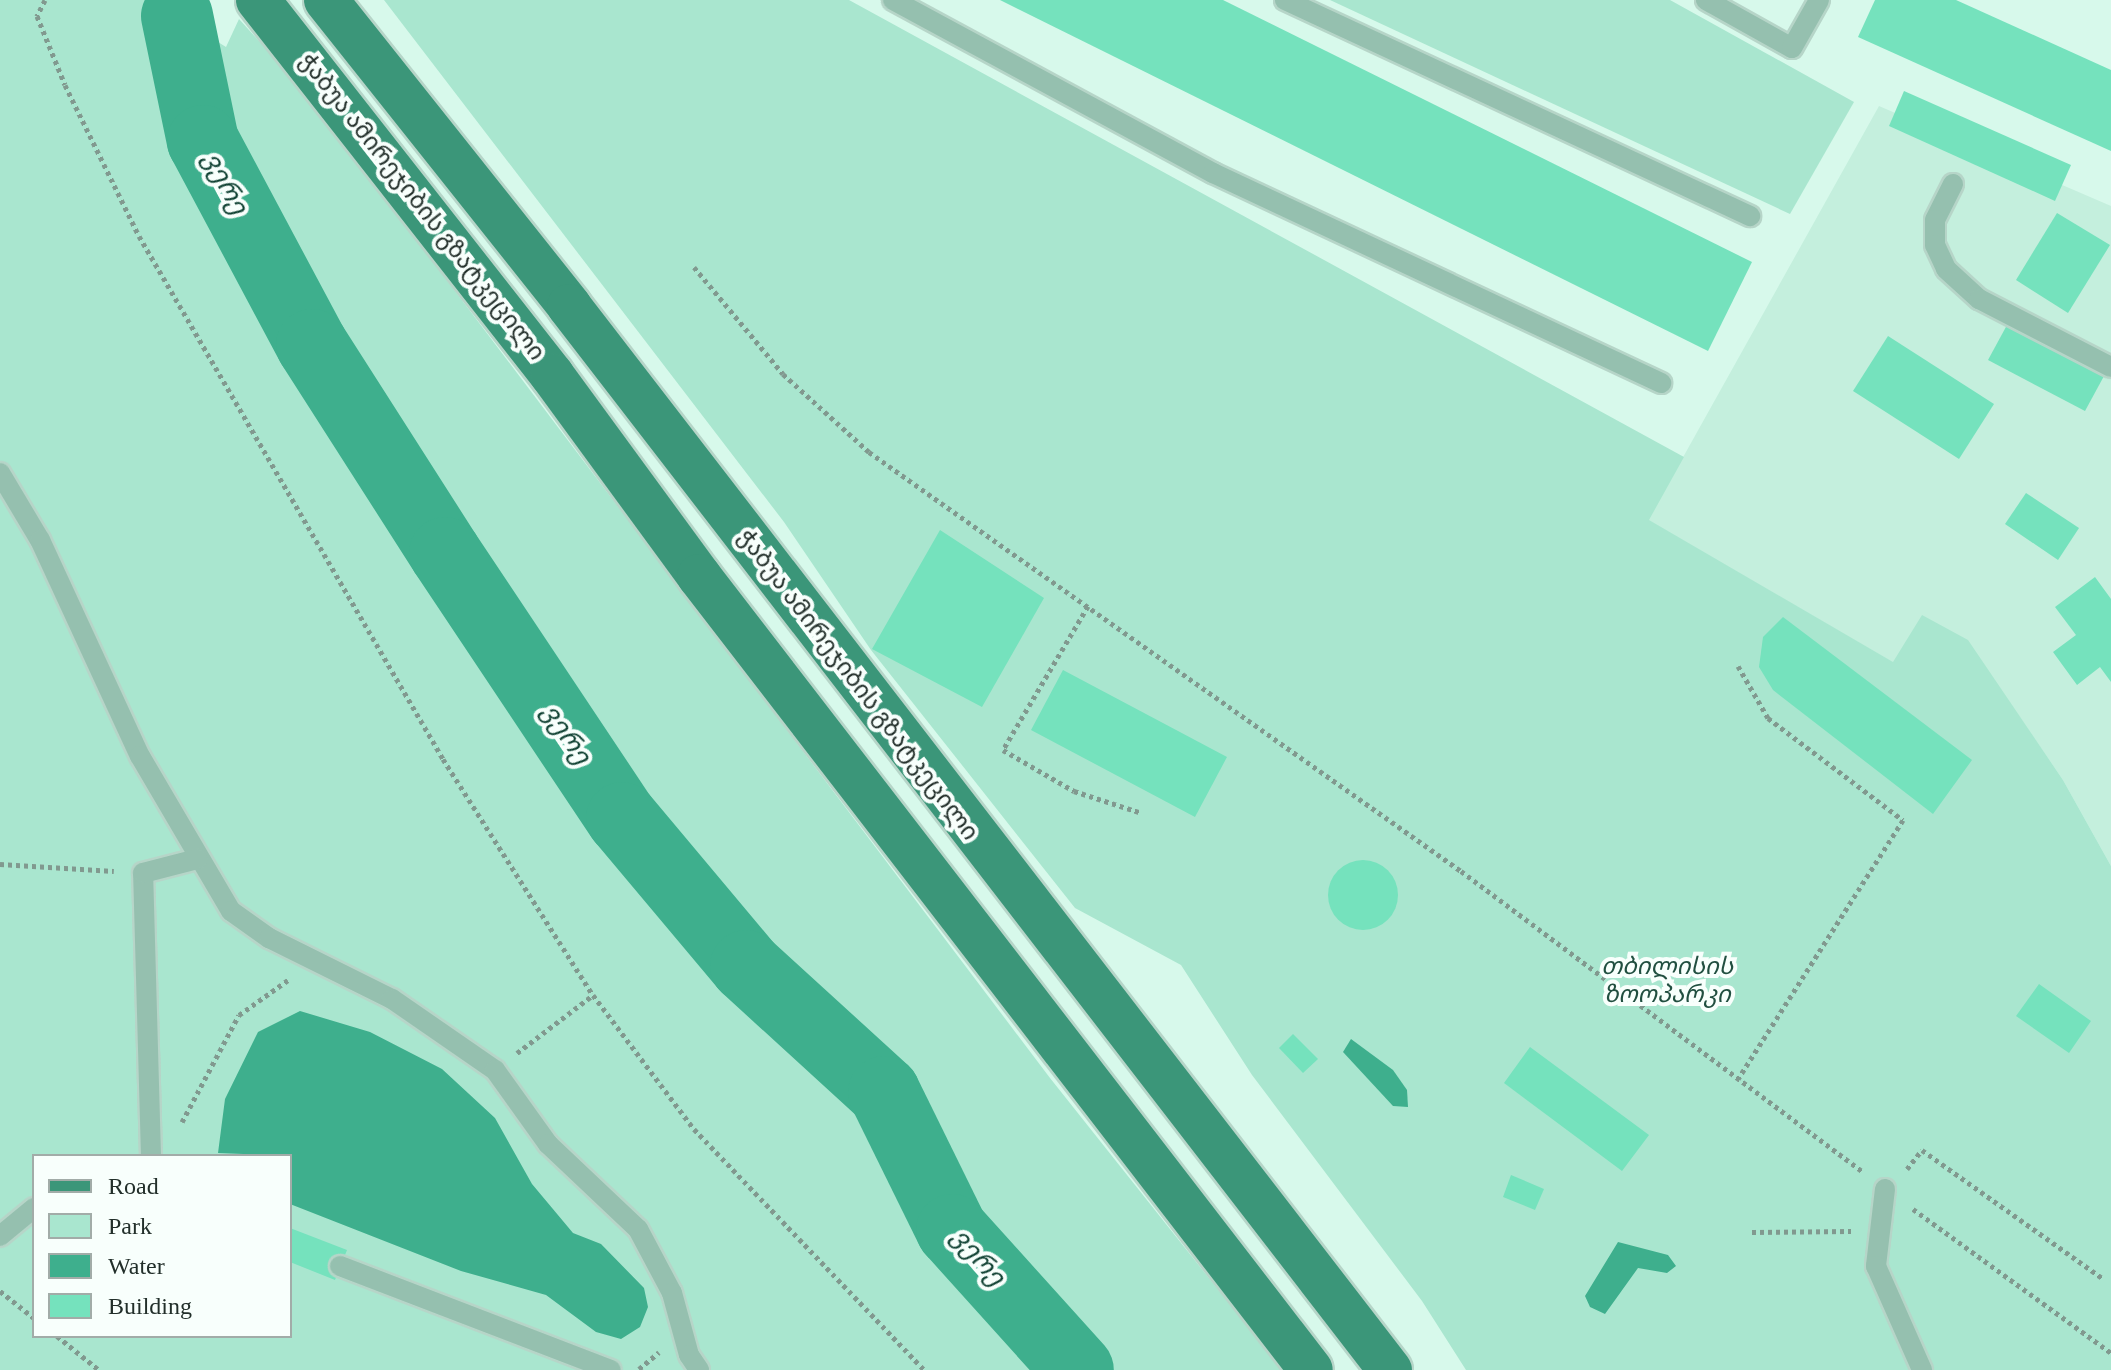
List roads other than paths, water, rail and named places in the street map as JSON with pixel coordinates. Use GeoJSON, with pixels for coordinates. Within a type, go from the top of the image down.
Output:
{"type":"FeatureCollection","features":[{"type":"Feature","properties":{"kind":"main road","name":"ჭაბუა ამირეჯიბის გზატკეცილი"},"geometry":{"type":"LineString","coordinates":[[258,0],[552,375],[747,639],[1311,1370]]}},
{"type":"Feature","properties":{"kind":"main road","name":"ჭაბუა ამირეჯიბის გზატკეცილი"},"geometry":{"type":"LineString","coordinates":[[326,0],[550,281],[1390,1370]]}},
{"type":"Feature","properties":{"kind":"lane"},"geometry":{"type":"LineString","coordinates":[[1285,0],[1750,216]]}},
{"type":"Feature","properties":{"kind":"lane"},"geometry":{"type":"LineString","coordinates":[[1706,0],[1792,48],[1819,0]]}},
{"type":"Feature","properties":{"kind":"lane"},"geometry":{"type":"LineString","coordinates":[[905,3],[1213,173],[1661,383]]}},
{"type":"Feature","properties":{"kind":"lane"},"geometry":{"type":"LineString","coordinates":[[1953,184],[1935,220],[1935,245],[1946,269],[1979,299],[2111,367]]}},
{"type":"Feature","properties":{"kind":"lane"},"geometry":{"type":"LineString","coordinates":[[0,473],[40,540],[140,756],[197,859],[231,911],[269,938],[392,999],[495,1070],[548,1144],[638,1229],[672,1293],[689,1355],[699,1370]]}},
{"type":"Feature","properties":{"kind":"lane"},"geometry":{"type":"LineString","coordinates":[[150,1154],[143,873],[197,859]]}},
{"type":"Feature","properties":{"kind":"lane"},"geometry":{"type":"LineString","coordinates":[[1888,1191],[1876,1266],[1922,1370]]}},
{"type":"Feature","properties":{"kind":"lane"},"geometry":{"type":"LineString","coordinates":[[0,1236],[32,1210]]}},
{"type":"Feature","properties":{"kind":"lane"},"geometry":{"type":"LineString","coordinates":[[340,1266],[611,1370]]}},
{"type":"Feature","properties":{"kind":"water"},"geometry":{"type":"Polygon","coordinates":[[[300,1011],[370,1032],[442,1069],[495,1118],[532,1184],[573,1233],[601,1244],[644,1288],[648,1307],[640,1327],[621,1339],[596,1332],[546,1295],[461,1271],[292,1205],[292,1154],[218,1153],[225,1099],[258,1032],[300,1011]]]}},
{"type":"Feature","properties":{"kind":"water"},"geometry":{"type":"Polygon","coordinates":[[[1351,1039],[1393,1070],[1407,1090],[1408,1107],[1393,1106],[1343,1052],[1351,1039]]]}},
{"type":"Feature","properties":{"kind":"water"},"geometry":{"type":"Polygon","coordinates":[[[1618,1242],[1668,1255],[1676,1266],[1667,1273],[1638,1268],[1605,1314],[1590,1307],[1585,1296],[1618,1242]]]}},
{"type":"Feature","properties":{"kind":"waterway","name":"ვერე"},"geometry":{"type":"LineString","coordinates":[[177,16],[203,141],[312,345],[445,553],[622,818],[746,966],[884,1092],[952,1230],[1078,1370]]}},
{"type":"Feature","properties":{"kind":"park label","name":"თბილისის ზოოპარკი"},"geometry":{"type":"Point","coordinates":[1667,981]}}]}
